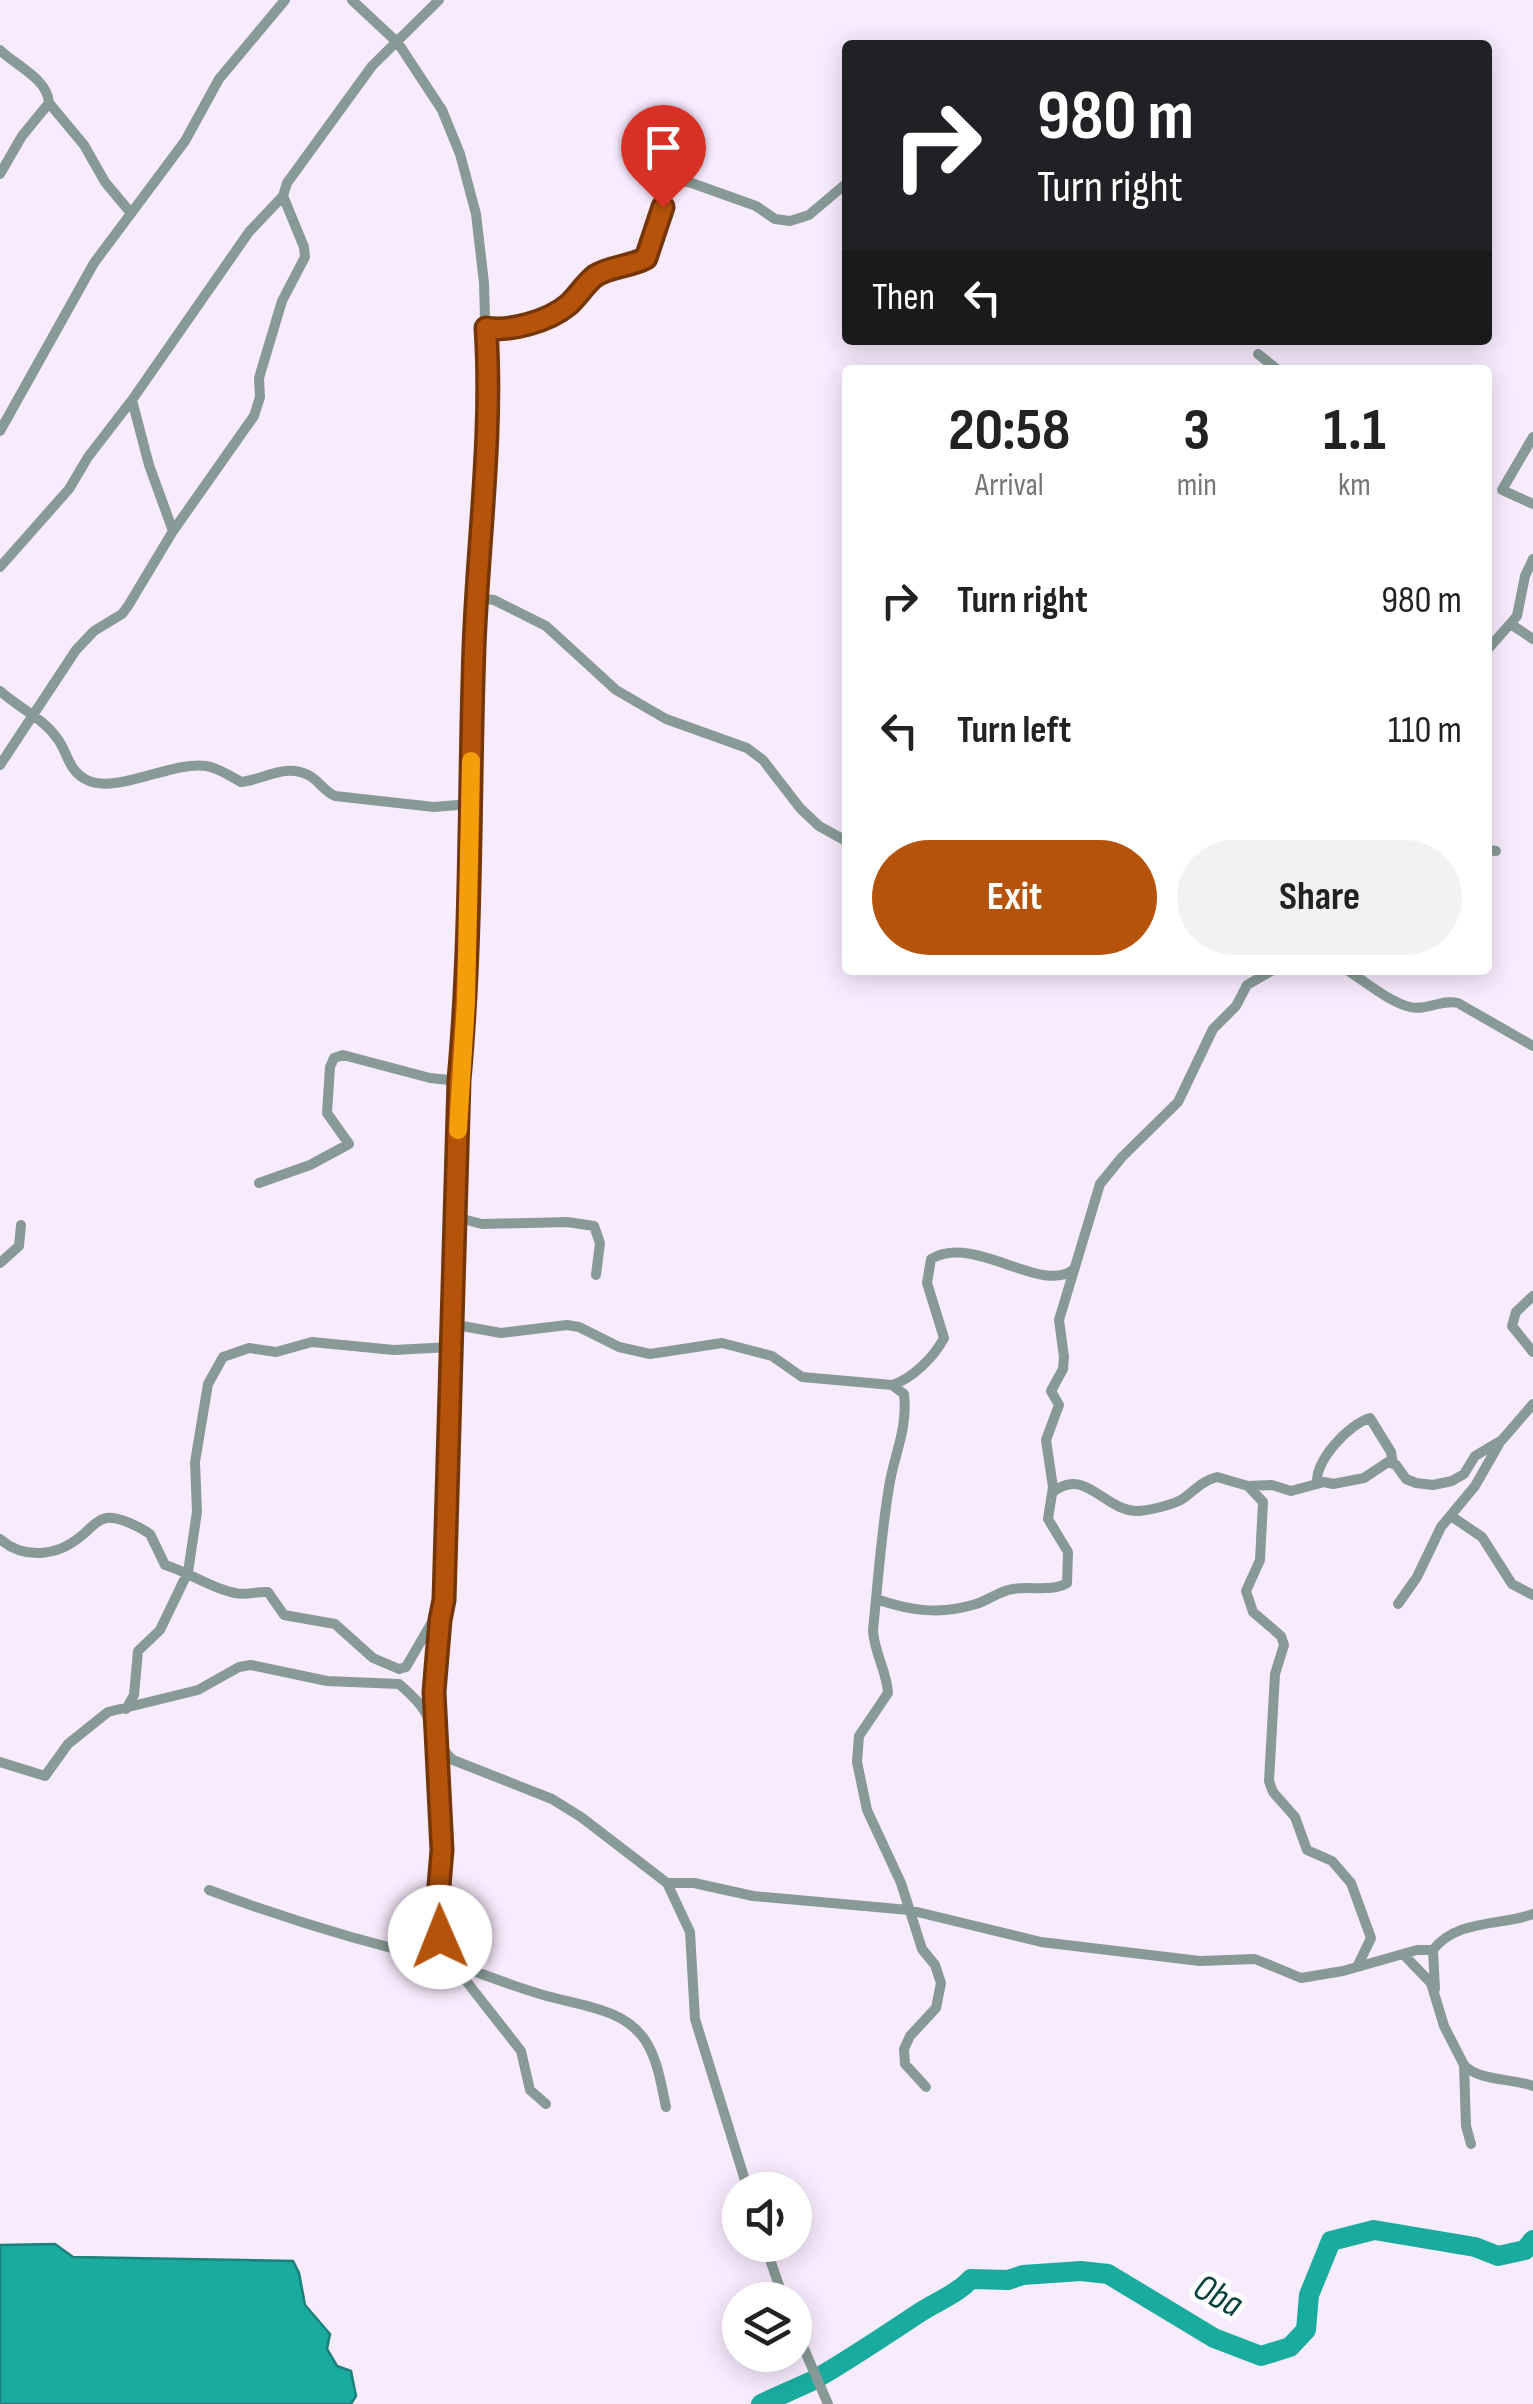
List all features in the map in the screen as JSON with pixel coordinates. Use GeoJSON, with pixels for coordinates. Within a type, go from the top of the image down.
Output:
{"type":"FeatureCollection","features":[{"type":"Feature","properties":{"kind":"street"},"geometry":{"type":"LineString","coordinates":[[0,431],[94,262],[185,141],[219,78],[285,0]]}},
{"type":"Feature","properties":{"kind":"street"},"geometry":{"type":"LineString","coordinates":[[352,0],[398,43],[442,110],[460,154],[476,214],[486,328],[488,429],[476,598],[444,1600],[434,1692],[442,1850],[438,1898],[440,1937],[452,1963],[514,2041],[525,2063],[530,2090],[546,2104]]}},
{"type":"Feature","properties":{"kind":"street"},"geometry":{"type":"LineString","coordinates":[[0,566],[69,489],[88,456],[132,400],[249,232],[283,196],[287,183],[372,66],[439,0]]}},
{"type":"Feature","properties":{"kind":"street"},"geometry":{"type":"LineString","coordinates":[[0,50],[49,94],[50,102],[130,212]]}},
{"type":"Feature","properties":{"kind":"street"},"geometry":{"type":"LineString","coordinates":[[0,174],[22,136],[50,102]]}},
{"type":"Feature","properties":{"kind":"street"},"geometry":{"type":"LineString","coordinates":[[486,328],[497,330],[554,315],[594,277],[646,258],[667,192],[675,184],[686,182],[790,222],[809,216],[842,187]]}},
{"type":"Feature","properties":{"kind":"street"},"geometry":{"type":"LineString","coordinates":[[0,765],[85,639],[128,606],[174,530],[254,416],[260,396],[259,378],[282,301],[305,258],[283,196]]}},
{"type":"Feature","properties":{"kind":"street"},"geometry":{"type":"LineString","coordinates":[[1258,354],[1272,365]]}},
{"type":"Feature","properties":{"kind":"street"},"geometry":{"type":"LineString","coordinates":[[132,400],[149,465],[174,530]]}},
{"type":"Feature","properties":{"kind":"street"},"geometry":{"type":"LineString","coordinates":[[1533,437],[1502,490],[1533,504]]}},
{"type":"Feature","properties":{"kind":"street"},"geometry":{"type":"LineString","coordinates":[[1492,645],[1512,625],[1522,604],[1525,576],[1533,559]]}},
{"type":"Feature","properties":{"kind":"street"},"geometry":{"type":"LineString","coordinates":[[476,598],[494,600],[546,626],[616,690],[666,718],[747,748],[764,760],[800,808],[819,826],[842,839]]}},
{"type":"Feature","properties":{"kind":"street"},"geometry":{"type":"LineString","coordinates":[[1512,625],[1533,640]]}},
{"type":"Feature","properties":{"kind":"street"},"geometry":{"type":"LineString","coordinates":[[0,691],[35,714],[60,742],[70,767],[87,781],[118,786],[132,777],[201,766],[218,769],[241,782],[266,773],[299,773],[310,776],[322,790],[335,796],[434,807],[470,804]]}},
{"type":"Feature","properties":{"kind":"street"},"geometry":{"type":"LineString","coordinates":[[876,1600],[933,1612],[977,1604],[1012,1589],[1063,1587],[1070,1571],[1068,1552],[1048,1519],[1052,1493],[1046,1440],[1059,1405],[1052,1391],[1064,1358],[1058,1320],[1100,1184],[1178,1102],[1214,1029],[1236,1006],[1247,985],[1265,975]]}},
{"type":"Feature","properties":{"kind":"street"},"geometry":{"type":"LineString","coordinates":[[1355,975],[1411,1008],[1426,1008],[1446,1000],[1458,1003],[1533,1046]]}},
{"type":"Feature","properties":{"kind":"street"},"geometry":{"type":"LineString","coordinates":[[259,1183],[310,1165],[349,1144],[327,1113],[334,1058],[343,1055],[430,1078],[459,1080]]}},
{"type":"Feature","properties":{"kind":"street"},"geometry":{"type":"LineString","coordinates":[[455,1217],[482,1224],[568,1222],[594,1226],[600,1243],[596,1274]]}},
{"type":"Feature","properties":{"kind":"street"},"geometry":{"type":"LineString","coordinates":[[0,1263],[20,1246],[20,1225]]}},
{"type":"Feature","properties":{"kind":"street"},"geometry":{"type":"LineString","coordinates":[[451,1324],[501,1333],[566,1325],[580,1327],[620,1348],[650,1354],[722,1343],[772,1356],[802,1377],[892,1385],[903,1382],[923,1364],[944,1338],[927,1282],[931,1259],[939,1254],[994,1258],[1050,1276],[1062,1276],[1075,1268]]}},
{"type":"Feature","properties":{"kind":"street"},"geometry":{"type":"LineString","coordinates":[[1533,1296],[1516,1312],[1512,1326],[1533,1352]]}},
{"type":"Feature","properties":{"kind":"street"},"geometry":{"type":"LineString","coordinates":[[126,1708],[134,1696],[138,1651],[160,1630],[188,1572],[197,1512],[195,1462],[208,1384],[223,1357],[249,1348],[276,1352],[312,1342],[394,1350],[450,1348]]}},
{"type":"Feature","properties":{"kind":"street"},"geometry":{"type":"LineString","coordinates":[[892,1385],[904,1394],[904,1418],[882,1530],[874,1646],[886,1674],[888,1693],[860,1736],[857,1762],[862,1798],[901,1883],[922,1949],[935,1965],[941,1983],[936,2008],[910,2036],[904,2049],[906,2064],[926,2087]]}},
{"type":"Feature","properties":{"kind":"street"},"geometry":{"type":"LineString","coordinates":[[1398,1604],[1418,1577],[1441,1528],[1475,1486],[1502,1440],[1533,1404]]}},
{"type":"Feature","properties":{"kind":"street"},"geometry":{"type":"LineString","coordinates":[[1317,1484],[1322,1461],[1350,1427],[1370,1418],[1391,1452],[1393,1464],[1406,1479],[1416,1483],[1442,1484],[1464,1474],[1475,1456],[1502,1440]]}},
{"type":"Feature","properties":{"kind":"street"},"geometry":{"type":"LineString","coordinates":[[1052,1493],[1064,1484],[1083,1484],[1118,1506],[1141,1511],[1185,1497],[1192,1488],[1217,1477],[1248,1486],[1272,1485],[1290,1491],[1364,1478],[1388,1462],[1393,1464]]}},
{"type":"Feature","properties":{"kind":"street"},"geometry":{"type":"LineString","coordinates":[[1248,1486],[1263,1502],[1260,1560],[1246,1592],[1248,1603],[1281,1636],[1284,1645],[1276,1674],[1269,1781],[1273,1792],[1296,1816],[1307,1850],[1332,1861],[1351,1883],[1371,1938],[1357,1967]]}},
{"type":"Feature","properties":{"kind":"street"},"geometry":{"type":"LineString","coordinates":[[1452,1516],[1482,1537],[1512,1584],[1533,1595]]}},
{"type":"Feature","properties":{"kind":"street"},"geometry":{"type":"LineString","coordinates":[[0,1540],[36,1554],[56,1551],[97,1522],[115,1519],[150,1534],[164,1565],[234,1593],[268,1592],[284,1614],[334,1624],[372,1658],[399,1669],[406,1667],[444,1600]]}},
{"type":"Feature","properties":{"kind":"street"},"geometry":{"type":"LineString","coordinates":[[0,1762],[45,1776],[68,1744],[108,1712],[198,1690],[239,1667],[251,1665],[327,1681],[399,1684],[425,1712],[441,1747],[453,1760],[552,1799],[582,1817],[667,1883],[690,1932],[695,2019],[742,2172]]}},
{"type":"Feature","properties":{"kind":"street"},"geometry":{"type":"LineString","coordinates":[[667,1883],[694,1883],[753,1896],[909,1910],[1041,1942],[1200,1961],[1255,1959],[1301,1978],[1433,1950]]}},
{"type":"Feature","properties":{"kind":"street"},"geometry":{"type":"LineString","coordinates":[[209,1890],[281,1917],[452,1963],[613,2015],[630,2024],[644,2040],[658,2068],[666,2107]]}},
{"type":"Feature","properties":{"kind":"street"},"geometry":{"type":"LineString","coordinates":[[1533,1914],[1516,1920],[1486,1921],[1442,1938],[1433,1950],[1435,1990],[1444,2026],[1464,2065],[1477,2076],[1506,2078],[1533,2086]]}},
{"type":"Feature","properties":{"kind":"street"},"geometry":{"type":"LineString","coordinates":[[424,1956],[440,1937]]}},
{"type":"Feature","properties":{"kind":"street"},"geometry":{"type":"LineString","coordinates":[[1403,1954],[1435,1990]]}},
{"type":"Feature","properties":{"kind":"street"},"geometry":{"type":"LineString","coordinates":[[1464,2065],[1466,2126],[1472,2144]]}},
{"type":"Feature","properties":{"kind":"street"},"geometry":{"type":"LineString","coordinates":[[812,2367],[828,2404]]}},
{"type":"Feature","properties":{"kind":"shaded area"},"geometry":{"type":"Polygon","coordinates":[[[55,2244],[73,2257],[293,2261],[305,2305],[330,2334],[327,2349],[337,2366],[351,2371],[356,2396],[351,2404],[0,2404],[0,2245],[55,2244]]]}},
{"type":"Feature","properties":{"kind":"waterway","name":"Oba"},"geometry":{"type":"LineString","coordinates":[[819,2377],[971,2279],[1008,2280],[1023,2275],[1081,2271],[1108,2274],[1214,2338],[1261,2356],[1290,2347],[1306,2330],[1309,2295],[1331,2241],[1374,2230],[1475,2247],[1498,2256],[1525,2250],[1533,2240]]}},
{"type":"Feature","properties":{"kind":"waterway","name":"Oba"},"geometry":{"type":"LineString","coordinates":[[761,2404],[812,2381]]}},
{"type":"Feature","properties":{"kind":"slow traffic"},"geometry":{"type":"LineString","coordinates":[[458,1130],[466,1002],[471,761]]}},
{"type":"Feature","properties":{"kind":"route"},"geometry":{"type":"LineString","coordinates":[[440,1937],[442,1850],[434,1692],[446,1569],[474,648],[488,429],[486,328],[497,330],[554,315],[594,277],[646,258],[663,207]]}}]}
